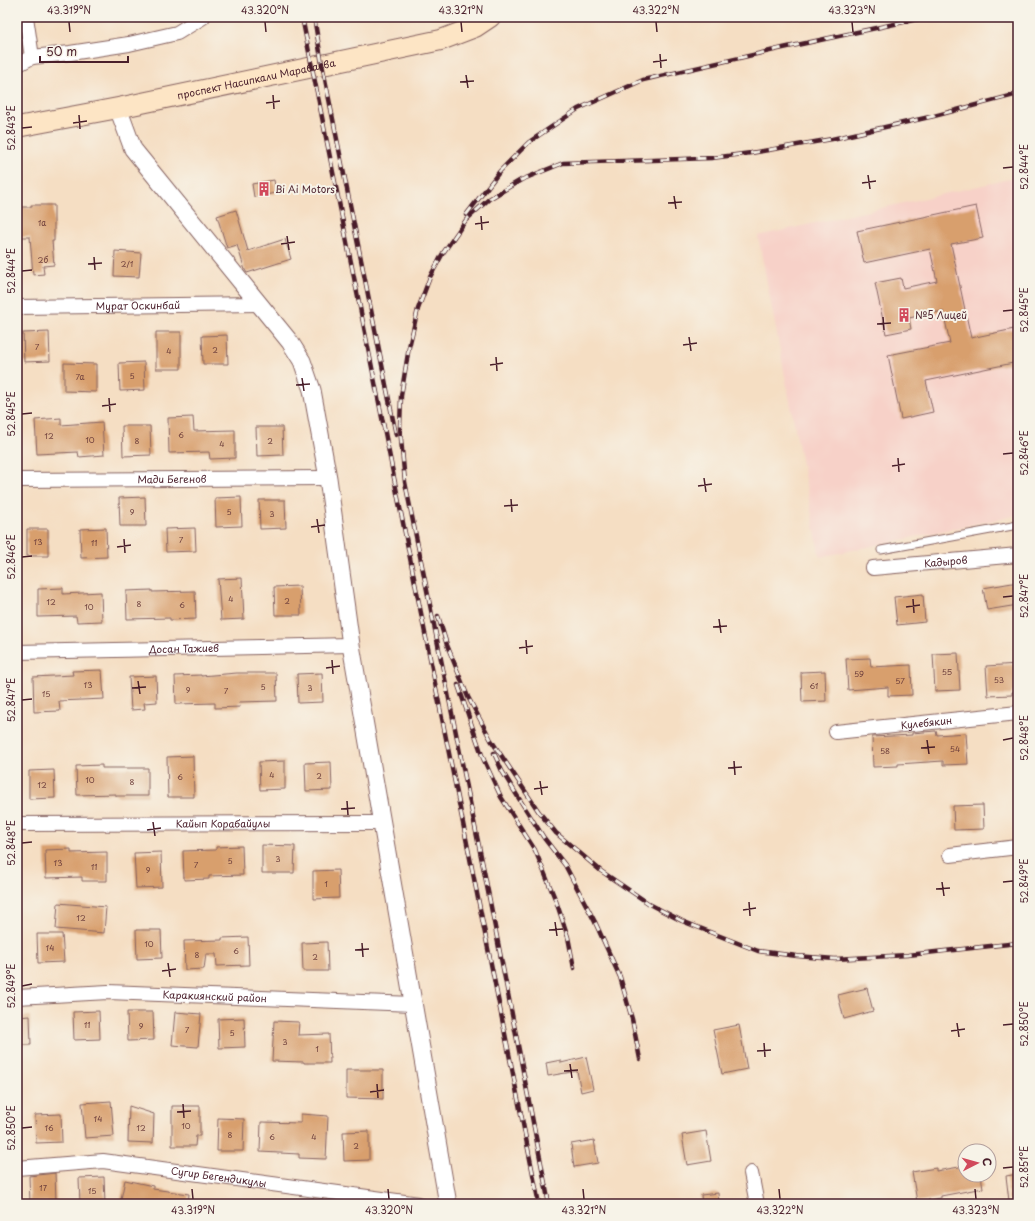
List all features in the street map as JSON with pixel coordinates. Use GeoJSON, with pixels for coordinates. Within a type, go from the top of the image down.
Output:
{"type":"FeatureCollection","features":[{"type":"Feature","properties":{"kind":"main road","name":"проспект Насипкали Марабаева"},"geometry":{"type":"LineString","coordinates":[[17,127],[118,108],[441,40],[480,22]]}},
{"type":"Feature","properties":{"kind":"street"},"geometry":{"type":"LineString","coordinates":[[26,17],[32,57]]}},
{"type":"Feature","properties":{"kind":"street"},"geometry":{"type":"LineString","coordinates":[[17,65],[32,57],[129,44],[177,33],[203,17]]}},
{"type":"Feature","properties":{"kind":"street"},"geometry":{"type":"LineString","coordinates":[[118,108],[133,149],[290,342],[302,361],[312,390],[328,478],[351,645],[448,1204]]}},
{"type":"Feature","properties":{"kind":"street","name":"Мурат Оскинбай"},"geometry":{"type":"LineString","coordinates":[[17,307],[260,304]]}},
{"type":"Feature","properties":{"kind":"street","name":"Мади Бегенов"},"geometry":{"type":"LineString","coordinates":[[17,480],[328,478]]}},
{"type":"Feature","properties":{"kind":"street","name":"Кадыров"},"geometry":{"type":"LineString","coordinates":[[873,568],[1018,555]]}},
{"type":"Feature","properties":{"kind":"street","name":"Досан Тажиев"},"geometry":{"type":"LineString","coordinates":[[17,652],[351,645]]}},
{"type":"Feature","properties":{"kind":"street","name":"Кулебякин"},"geometry":{"type":"LineString","coordinates":[[836,732],[1018,712]]}},
{"type":"Feature","properties":{"kind":"street","name":"Кайып Корабайулы"},"geometry":{"type":"LineString","coordinates":[[17,824],[382,823]]}},
{"type":"Feature","properties":{"kind":"street"},"geometry":{"type":"LineString","coordinates":[[950,855],[1018,847]]}},
{"type":"Feature","properties":{"kind":"street","name":"Каракиянский район"},"geometry":{"type":"LineString","coordinates":[[17,997],[108,992],[413,1004]]}},
{"type":"Feature","properties":{"kind":"street","name":"Сугир Бегендикулы"},"geometry":{"type":"LineString","coordinates":[[17,1168],[103,1161],[419,1204]]}},
{"type":"Feature","properties":{"kind":"street"},"geometry":{"type":"LineString","coordinates":[[751,1172],[757,1204]]}},
{"type":"Feature","properties":{"kind":"lane"},"geometry":{"type":"LineString","coordinates":[[881,550],[1018,524]]}},
{"type":"Feature","properties":{"kind":"shaded area"},"geometry":{"type":"Polygon","coordinates":[[[1014,178],[1018,199],[1018,515],[820,557],[758,236],[1014,178]]]}},
{"type":"Feature","properties":{"kind":"building","name":"Bi Ai Motors"},"geometry":{"type":"Polygon","coordinates":[[[274,180],[276,193],[254,197],[252,184],[274,180]]]}},
{"type":"Feature","properties":{"kind":"building"},"geometry":{"type":"Polygon","coordinates":[[[31,205],[54,205],[54,241],[52,241],[54,265],[43,266],[44,274],[33,275],[30,237],[17,237],[17,207],[31,207],[31,205]]]}},
{"type":"Feature","properties":{"kind":"building","name":"№5 Лицей"},"geometry":{"type":"Polygon","coordinates":[[[976,206],[983,238],[951,244],[971,338],[1014,329],[1018,346],[1018,362],[926,381],[933,412],[901,419],[888,355],[950,343],[943,311],[909,318],[911,329],[886,334],[875,283],[901,278],[903,288],[937,281],[930,249],[864,263],[857,231],[976,206]]]}},
{"type":"Feature","properties":{"kind":"building"},"geometry":{"type":"Polygon","coordinates":[[[236,210],[248,251],[285,239],[291,259],[247,273],[237,245],[227,248],[217,216],[236,210]]]}},
{"type":"Feature","properties":{"kind":"building"},"geometry":{"type":"Polygon","coordinates":[[[115,251],[141,253],[139,277],[114,276],[115,251]]]}},
{"type":"Feature","properties":{"kind":"building"},"geometry":{"type":"Polygon","coordinates":[[[49,332],[50,361],[24,362],[23,333],[49,332]]]}},
{"type":"Feature","properties":{"kind":"building"},"geometry":{"type":"Polygon","coordinates":[[[156,332],[181,332],[181,369],[156,369],[156,332]]]}},
{"type":"Feature","properties":{"kind":"building"},"geometry":{"type":"Polygon","coordinates":[[[227,335],[228,364],[203,364],[202,336],[227,335]]]}},
{"type":"Feature","properties":{"kind":"building"},"geometry":{"type":"Polygon","coordinates":[[[144,362],[145,390],[120,391],[119,363],[144,362]]]}},
{"type":"Feature","properties":{"kind":"building"},"geometry":{"type":"Polygon","coordinates":[[[64,363],[96,364],[96,392],[64,391],[64,363]]]}},
{"type":"Feature","properties":{"kind":"building"},"geometry":{"type":"Polygon","coordinates":[[[193,417],[194,431],[235,430],[235,458],[210,459],[209,452],[169,453],[168,418],[193,417]]]}},
{"type":"Feature","properties":{"kind":"building"},"geometry":{"type":"Polygon","coordinates":[[[61,418],[61,425],[102,422],[104,455],[79,457],[78,452],[37,454],[35,420],[61,418]]]}},
{"type":"Feature","properties":{"kind":"building"},"geometry":{"type":"Polygon","coordinates":[[[122,426],[150,426],[151,455],[123,456],[122,426]]]}},
{"type":"Feature","properties":{"kind":"building"},"geometry":{"type":"Polygon","coordinates":[[[256,427],[282,427],[283,455],[257,456],[256,427]]]}},
{"type":"Feature","properties":{"kind":"building"},"geometry":{"type":"Polygon","coordinates":[[[145,497],[146,526],[120,526],[119,498],[145,497]]]}},
{"type":"Feature","properties":{"kind":"building"},"geometry":{"type":"Polygon","coordinates":[[[241,497],[242,526],[216,527],[215,498],[241,497]]]}},
{"type":"Feature","properties":{"kind":"building"},"geometry":{"type":"Polygon","coordinates":[[[259,500],[285,500],[286,528],[260,529],[259,500]]]}},
{"type":"Feature","properties":{"kind":"building"},"geometry":{"type":"Polygon","coordinates":[[[106,528],[107,557],[81,558],[80,529],[106,528]]]}},
{"type":"Feature","properties":{"kind":"building"},"geometry":{"type":"Polygon","coordinates":[[[195,528],[196,551],[166,552],[165,529],[195,528]]]}},
{"type":"Feature","properties":{"kind":"building"},"geometry":{"type":"Polygon","coordinates":[[[27,529],[48,529],[48,556],[27,556],[27,529]]]}},
{"type":"Feature","properties":{"kind":"building"},"geometry":{"type":"Polygon","coordinates":[[[242,578],[244,619],[221,620],[218,579],[242,578]]]}},
{"type":"Feature","properties":{"kind":"building"},"geometry":{"type":"Polygon","coordinates":[[[1018,582],[1018,605],[987,610],[983,588],[1018,582]]]}},
{"type":"Feature","properties":{"kind":"building"},"geometry":{"type":"Polygon","coordinates":[[[300,586],[301,615],[275,615],[274,587],[300,586]]]}},
{"type":"Feature","properties":{"kind":"building"},"geometry":{"type":"Polygon","coordinates":[[[63,588],[63,594],[101,592],[102,621],[77,622],[76,616],[38,617],[38,589],[63,588]]]}},
{"type":"Feature","properties":{"kind":"building"},"geometry":{"type":"Polygon","coordinates":[[[152,590],[152,592],[195,591],[196,619],[127,619],[126,591],[152,590]]]}},
{"type":"Feature","properties":{"kind":"building"},"geometry":{"type":"Polygon","coordinates":[[[923,594],[925,622],[897,625],[894,597],[923,594]]]}},
{"type":"Feature","properties":{"kind":"building"},"geometry":{"type":"Polygon","coordinates":[[[958,653],[960,690],[935,691],[933,654],[958,653]]]}},
{"type":"Feature","properties":{"kind":"building"},"geometry":{"type":"Polygon","coordinates":[[[870,658],[871,667],[911,665],[912,695],[888,696],[888,687],[848,690],[846,659],[870,658]]]}},
{"type":"Feature","properties":{"kind":"building"},"geometry":{"type":"Polygon","coordinates":[[[1018,664],[1018,692],[1012,692],[1012,695],[988,696],[986,666],[1018,664]]]}},
{"type":"Feature","properties":{"kind":"building"},"geometry":{"type":"Polygon","coordinates":[[[102,670],[104,699],[59,701],[60,711],[34,712],[33,677],[73,675],[72,671],[102,670]]]}},
{"type":"Feature","properties":{"kind":"building"},"geometry":{"type":"Polygon","coordinates":[[[825,671],[826,701],[802,702],[801,672],[825,671]]]}},
{"type":"Feature","properties":{"kind":"building"},"geometry":{"type":"Polygon","coordinates":[[[237,673],[276,673],[277,701],[239,702],[240,707],[215,708],[215,703],[176,704],[175,676],[201,676],[237,673]]]}},
{"type":"Feature","properties":{"kind":"building"},"geometry":{"type":"Polygon","coordinates":[[[322,673],[323,702],[298,703],[297,674],[322,673]]]}},
{"type":"Feature","properties":{"kind":"building"},"geometry":{"type":"Polygon","coordinates":[[[156,676],[157,702],[144,703],[145,709],[131,710],[129,677],[156,676]]]}},
{"type":"Feature","properties":{"kind":"building"},"geometry":{"type":"Polygon","coordinates":[[[936,731],[937,735],[966,733],[968,764],[943,765],[943,761],[873,767],[872,737],[912,735],[912,733],[936,731]]]}},
{"type":"Feature","properties":{"kind":"building"},"geometry":{"type":"Polygon","coordinates":[[[193,756],[194,797],[168,797],[167,757],[193,756]]]}},
{"type":"Feature","properties":{"kind":"building"},"geometry":{"type":"Polygon","coordinates":[[[285,761],[285,789],[260,790],[259,762],[285,761]]]}},
{"type":"Feature","properties":{"kind":"building"},"geometry":{"type":"Polygon","coordinates":[[[331,762],[332,790],[306,791],[305,763],[331,762]]]}},
{"type":"Feature","properties":{"kind":"building"},"geometry":{"type":"Polygon","coordinates":[[[102,765],[102,768],[148,768],[148,796],[116,796],[116,794],[77,795],[76,766],[102,765]]]}},
{"type":"Feature","properties":{"kind":"building"},"geometry":{"type":"Polygon","coordinates":[[[54,770],[55,798],[29,799],[29,771],[54,770]]]}},
{"type":"Feature","properties":{"kind":"building"},"geometry":{"type":"Polygon","coordinates":[[[983,805],[984,829],[954,830],[953,806],[983,805]]]}},
{"type":"Feature","properties":{"kind":"building"},"geometry":{"type":"Polygon","coordinates":[[[262,845],[295,846],[294,873],[262,873],[262,845]]]}},
{"type":"Feature","properties":{"kind":"building"},"geometry":{"type":"Polygon","coordinates":[[[242,846],[243,875],[209,876],[209,879],[184,880],[183,851],[216,850],[216,847],[242,846]]]}},
{"type":"Feature","properties":{"kind":"building"},"geometry":{"type":"Polygon","coordinates":[[[71,849],[71,853],[107,852],[107,881],[82,881],[82,877],[46,878],[45,850],[71,849]]]}},
{"type":"Feature","properties":{"kind":"building"},"geometry":{"type":"Polygon","coordinates":[[[161,852],[162,887],[136,888],[134,853],[161,852]]]}},
{"type":"Feature","properties":{"kind":"building"},"geometry":{"type":"Polygon","coordinates":[[[338,870],[339,898],[313,899],[313,871],[338,870]]]}},
{"type":"Feature","properties":{"kind":"building"},"geometry":{"type":"Polygon","coordinates":[[[58,903],[106,907],[104,933],[56,929],[58,903]]]}},
{"type":"Feature","properties":{"kind":"building"},"geometry":{"type":"Polygon","coordinates":[[[136,930],[161,930],[162,958],[137,959],[136,930]]]}},
{"type":"Feature","properties":{"kind":"building"},"geometry":{"type":"Polygon","coordinates":[[[37,934],[62,934],[64,962],[38,963],[37,934]]]}},
{"type":"Feature","properties":{"kind":"building"},"geometry":{"type":"Polygon","coordinates":[[[248,937],[249,965],[217,966],[216,954],[206,954],[204,969],[185,970],[184,941],[222,940],[222,938],[248,937]]]}},
{"type":"Feature","properties":{"kind":"building"},"geometry":{"type":"Polygon","coordinates":[[[327,942],[328,971],[303,971],[302,943],[327,942]]]}},
{"type":"Feature","properties":{"kind":"building"},"geometry":{"type":"Polygon","coordinates":[[[867,988],[873,1011],[844,1019],[838,995],[867,988]]]}},
{"type":"Feature","properties":{"kind":"building"},"geometry":{"type":"Polygon","coordinates":[[[99,1011],[100,1039],[74,1040],[73,1012],[99,1011]]]}},
{"type":"Feature","properties":{"kind":"building"},"geometry":{"type":"Polygon","coordinates":[[[127,1012],[153,1012],[154,1040],[128,1041],[127,1012]]]}},
{"type":"Feature","properties":{"kind":"building"},"geometry":{"type":"Polygon","coordinates":[[[175,1012],[201,1014],[198,1047],[172,1045],[175,1012]]]}},
{"type":"Feature","properties":{"kind":"building"},"geometry":{"type":"Polygon","coordinates":[[[30,1016],[31,1045],[17,1045],[17,1017],[30,1016]]]}},
{"type":"Feature","properties":{"kind":"building"},"geometry":{"type":"Polygon","coordinates":[[[244,1018],[245,1047],[219,1048],[218,1019],[244,1018]]]}},
{"type":"Feature","properties":{"kind":"building"},"geometry":{"type":"Polygon","coordinates":[[[274,1021],[299,1022],[298,1035],[329,1034],[330,1063],[272,1061],[274,1021]]]}},
{"type":"Feature","properties":{"kind":"building"},"geometry":{"type":"Polygon","coordinates":[[[739,1025],[747,1069],[722,1074],[713,1030],[739,1025]]]}},
{"type":"Feature","properties":{"kind":"building"},"geometry":{"type":"Polygon","coordinates":[[[586,1057],[593,1089],[581,1092],[577,1071],[548,1076],[546,1063],[561,1060],[561,1063],[586,1057]]]}},
{"type":"Feature","properties":{"kind":"building"},"geometry":{"type":"Polygon","coordinates":[[[346,1070],[383,1070],[383,1099],[346,1098],[346,1070]]]}},
{"type":"Feature","properties":{"kind":"building"},"geometry":{"type":"Polygon","coordinates":[[[111,1101],[114,1136],[85,1138],[82,1103],[111,1101]]]}},
{"type":"Feature","properties":{"kind":"building"},"geometry":{"type":"Polygon","coordinates":[[[129,1106],[154,1114],[153,1143],[128,1142],[129,1106]]]}},
{"type":"Feature","properties":{"kind":"building"},"geometry":{"type":"Polygon","coordinates":[[[172,1106],[200,1106],[200,1136],[196,1136],[195,1146],[172,1146],[172,1106]]]}},
{"type":"Feature","properties":{"kind":"building"},"geometry":{"type":"Polygon","coordinates":[[[61,1114],[62,1142],[36,1143],[35,1115],[61,1114]]]}},
{"type":"Feature","properties":{"kind":"building"},"geometry":{"type":"Polygon","coordinates":[[[301,1114],[328,1116],[326,1159],[299,1158],[299,1154],[260,1152],[261,1122],[301,1123],[301,1114]]]}},
{"type":"Feature","properties":{"kind":"building"},"geometry":{"type":"Polygon","coordinates":[[[218,1118],[244,1119],[243,1151],[217,1151],[218,1118]]]}},
{"type":"Feature","properties":{"kind":"building"},"geometry":{"type":"Polygon","coordinates":[[[369,1131],[369,1160],[344,1161],[343,1132],[369,1131]]]}},
{"type":"Feature","properties":{"kind":"building"},"geometry":{"type":"Polygon","coordinates":[[[706,1131],[711,1161],[687,1165],[682,1135],[706,1131]]]}},
{"type":"Feature","properties":{"kind":"building"},"geometry":{"type":"Polygon","coordinates":[[[594,1140],[598,1163],[574,1167],[571,1144],[594,1140]]]}},
{"type":"Feature","properties":{"kind":"building"},"geometry":{"type":"Polygon","coordinates":[[[957,1167],[957,1183],[982,1183],[983,1188],[917,1202],[912,1172],[936,1168],[936,1171],[957,1167]]]}},
{"type":"Feature","properties":{"kind":"building"},"geometry":{"type":"Polygon","coordinates":[[[55,1173],[56,1202],[30,1203],[29,1176],[55,1173]]]}},
{"type":"Feature","properties":{"kind":"building"},"geometry":{"type":"Polygon","coordinates":[[[1018,1174],[1018,1200],[1009,1201],[1006,1176],[1018,1174]]]}},
{"type":"Feature","properties":{"kind":"building"},"geometry":{"type":"Polygon","coordinates":[[[104,1177],[105,1204],[80,1204],[79,1178],[104,1177]]]}},
{"type":"Feature","properties":{"kind":"building"},"geometry":{"type":"Polygon","coordinates":[[[125,1180],[153,1186],[153,1189],[189,1194],[188,1204],[120,1204],[125,1180]]]}},
{"type":"Feature","properties":{"kind":"building"},"geometry":{"type":"Polygon","coordinates":[[[718,1193],[719,1204],[702,1204],[701,1195],[718,1193]]]}},
{"type":"Feature","properties":{"kind":"railway"},"geometry":{"type":"LineString","coordinates":[[302,17],[539,1204]]}},
{"type":"Feature","properties":{"kind":"railway"},"geometry":{"type":"LineString","coordinates":[[314,17],[396,435]]}},
{"type":"Feature","properties":{"kind":"railway"},"geometry":{"type":"LineString","coordinates":[[466,215],[500,171],[529,142],[578,109],[643,80],[927,17]]}},
{"type":"Feature","properties":{"kind":"railway"},"geometry":{"type":"LineString","coordinates":[[549,1204],[485,876],[405,482],[400,428],[401,396],[409,347],[418,309],[430,277],[443,253],[466,220],[489,199],[521,180],[563,163],[712,158],[751,153],[832,139],[934,116],[1018,94]]}},
{"type":"Feature","properties":{"kind":"railway"},"geometry":{"type":"LineString","coordinates":[[438,616],[447,645],[468,697],[491,740],[539,812],[556,833],[601,871],[651,905],[682,921],[758,951],[797,956],[835,959],[908,955],[1018,943]]}},
{"type":"Feature","properties":{"kind":"railway"},"geometry":{"type":"LineString","coordinates":[[458,685],[483,758],[501,797],[535,850],[556,901],[568,937],[574,968]]}},
{"type":"Feature","properties":{"kind":"railway"},"geometry":{"type":"LineString","coordinates":[[494,753],[502,771],[518,797],[544,838],[565,865],[595,922],[620,977],[632,1019],[640,1059]]}},
{"type":"Feature","properties":{"kind":"place","name":"Bi Ai Motors"},"geometry":{"type":"Point","coordinates":[264,189]}},
{"type":"Feature","properties":{"kind":"place","name":"№5 Лицей"},"geometry":{"type":"Point","coordinates":[904,315]}}]}
